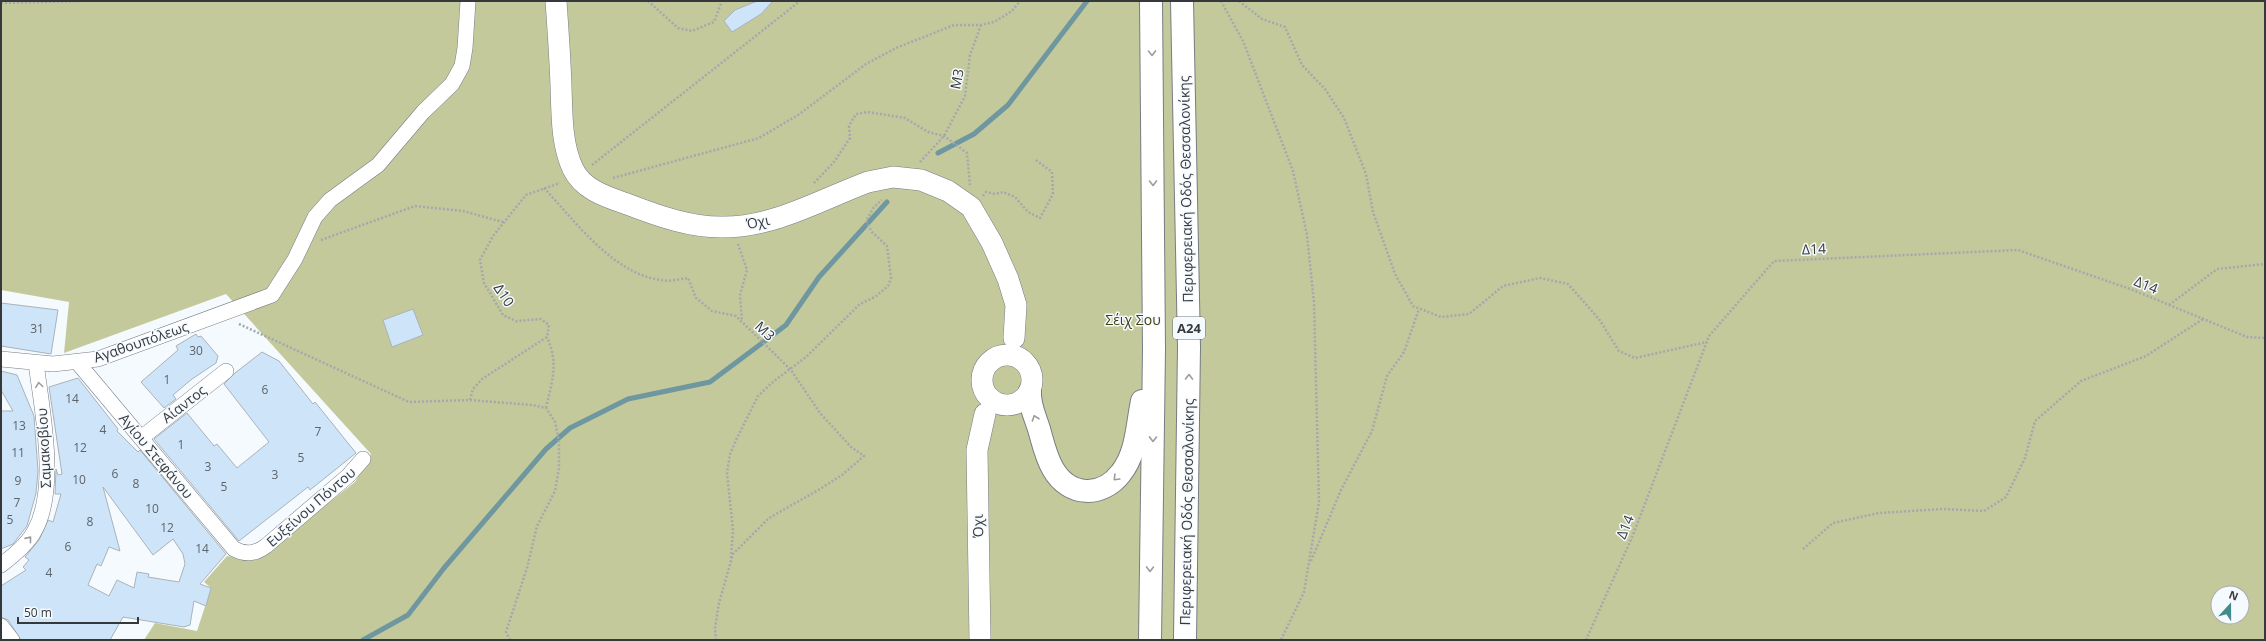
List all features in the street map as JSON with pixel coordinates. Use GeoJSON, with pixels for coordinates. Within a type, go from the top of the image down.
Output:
{"type":"FeatureCollection","features":[{"type":"Feature","properties":{"kind":"highway","name":"Α24"},"geometry":{"type":"LineString","coordinates":[[1150,640],[1154,349],[1151,8]]}},
{"type":"Feature","properties":{"kind":"highway","name":"Περιφερειακή Οδός Θεσσαλονίκης"},"geometry":{"type":"LineString","coordinates":[[1182,9],[1189,347],[1185,640]]}},
{"type":"Feature","properties":{"kind":"highway"},"geometry":{"type":"LineString","coordinates":[[1030,391],[1030,401],[1033,414],[1053,470],[1058,477],[1071,487],[1088,492],[1100,491],[1121,473],[1133,449],[1154,349]]}},
{"type":"Feature","properties":{"kind":"main road","name":"Όχι"},"geometry":{"type":"LineString","coordinates":[[556,1],[563,124],[570,161],[577,176],[593,190],[645,211],[694,224],[732,227],[780,217],[881,178],[907,177],[934,184],[971,207],[992,243],[1008,279],[1016,305],[1014,338],[1018,352],[1024,360]]}},
{"type":"Feature","properties":{"kind":"main road"},"geometry":{"type":"LineString","coordinates":[[1000,355],[1013,355],[1024,360],[1032,375],[1030,391],[1018,402],[994,409],[984,389],[982,381],[986,365],[1010,346],[1014,338]]}},
{"type":"Feature","properties":{"kind":"main road","name":"Όχι"},"geometry":{"type":"LineString","coordinates":[[980,640],[976,450],[994,409]]}},
{"type":"Feature","properties":{"kind":"street","name":"Αγαθουπόλεως"},"geometry":{"type":"LineString","coordinates":[[1,359],[36,363],[78,363],[107,356],[272,295],[284,279],[315,216],[330,200],[378,165],[423,112],[452,84],[462,66],[466,48],[468,1]]}},
{"type":"Feature","properties":{"kind":"street","name":"Σαμακοβίου"},"geometry":{"type":"LineString","coordinates":[[1,565],[24,546],[35,531],[41,517],[46,498],[44,424],[36,363]]}},
{"type":"Feature","properties":{"kind":"street","name":"Αγίου Στεφάνου"},"geometry":{"type":"LineString","coordinates":[[78,363],[234,549]]}},
{"type":"Feature","properties":{"kind":"street","name":"Αίαντος"},"geometry":{"type":"LineString","coordinates":[[141,438],[226,371]]}},
{"type":"Feature","properties":{"kind":"street","name":"Ευξείνου Πόντου"},"geometry":{"type":"LineString","coordinates":[[234,549],[248,553],[266,546],[348,476],[363,459]]}},
{"type":"Feature","properties":{"kind":"street"},"geometry":{"type":"LineString","coordinates":[[1,626],[12,640]]}},
{"type":"Feature","properties":{"kind":"path"},"geometry":{"type":"LineString","coordinates":[[1,3],[81,1]]}},
{"type":"Feature","properties":{"kind":"path"},"geometry":{"type":"LineString","coordinates":[[648,1],[678,28],[692,31],[714,22],[722,1]]}},
{"type":"Feature","properties":{"kind":"path","name":"Δ10"},"geometry":{"type":"LineString","coordinates":[[548,337],[549,325],[541,319],[516,321],[503,315],[484,283],[480,260],[492,236],[526,194],[577,176],[800,1]]}},
{"type":"Feature","properties":{"kind":"path"},"geometry":{"type":"LineString","coordinates":[[610,179],[759,138],[798,115],[866,64],[896,48],[954,25],[981,25],[994,22],[1012,11],[1020,1]]}},
{"type":"Feature","properties":{"kind":"path"},"geometry":{"type":"LineString","coordinates":[[1221,1],[1243,41],[1293,171],[1307,234],[1314,303],[1319,502],[1304,592],[1281,640]]}},
{"type":"Feature","properties":{"kind":"path"},"geometry":{"type":"LineString","coordinates":[[1239,1],[1262,19],[1285,27],[1302,65],[1325,88],[1344,118],[1366,174],[1373,212],[1395,274],[1413,306],[1441,317],[1469,314],[1503,286],[1540,278],[1568,284],[1599,319],[1619,351],[1634,358],[1707,342]]}},
{"type":"Feature","properties":{"kind":"path","name":"Μ3"},"geometry":{"type":"LineString","coordinates":[[918,164],[944,136],[965,96],[970,55],[981,25]]}},
{"type":"Feature","properties":{"kind":"path","name":"Μ3"},"geometry":{"type":"LineString","coordinates":[[544,188],[589,237],[619,263],[642,275],[661,281],[688,278],[696,298],[712,311],[736,316],[791,370],[820,413],[851,447],[864,456],[820,490],[769,518],[733,554],[731,561]]}},
{"type":"Feature","properties":{"kind":"path"},"geometry":{"type":"LineString","coordinates":[[716,640],[715,628],[719,603],[731,561],[733,530],[727,473],[730,454],[758,396],[774,381],[791,370],[860,304],[875,298],[888,286],[891,278],[887,246],[872,232],[866,221],[874,207],[882,200]]}},
{"type":"Feature","properties":{"kind":"path"},"geometry":{"type":"LineString","coordinates":[[301,246],[415,206],[462,211],[503,222]]}},
{"type":"Feature","properties":{"kind":"path"},"geometry":{"type":"LineString","coordinates":[[732,227],[747,270],[740,295],[742,322]]}},
{"type":"Feature","properties":{"kind":"path","name":"Δ14"},"geometry":{"type":"LineString","coordinates":[[1586,640],[1633,535],[1709,336],[1774,261],[2018,250],[2133,290],[2247,337],[2265,338]]}},
{"type":"Feature","properties":{"kind":"path"},"geometry":{"type":"LineString","coordinates":[[2169,305],[2216,269],[2265,264]]}},
{"type":"Feature","properties":{"kind":"path"},"geometry":{"type":"LineString","coordinates":[[1309,564],[1341,490],[1372,431],[1387,376],[1404,352],[1419,309]]}},
{"type":"Feature","properties":{"kind":"path"},"geometry":{"type":"LineString","coordinates":[[214,317],[409,402],[470,400],[532,405],[546,408]]}},
{"type":"Feature","properties":{"kind":"path"},"geometry":{"type":"LineString","coordinates":[[1803,549],[1834,523],[1879,513],[1942,509],[1984,511],[2006,497],[2025,458],[2035,421],[2081,381],[2146,356],[2204,319]]}},
{"type":"Feature","properties":{"kind":"path"},"geometry":{"type":"LineString","coordinates":[[470,400],[473,390],[482,379],[548,337],[554,353],[553,375],[546,408],[555,422],[559,442],[559,468],[555,491],[538,526],[527,568],[506,632],[510,640]]}},
{"type":"Feature","properties":{"kind":"green space","name":"Σέιχ Σου"},"geometry":{"type":"Polygon","coordinates":[[[1,1],[2265,1],[2265,640],[144,640],[155,623],[197,631],[211,588],[204,582],[227,556],[256,560],[355,482],[371,454],[226,294],[64,353],[69,302],[1,290],[1,1]]]}},
{"type":"Feature","properties":{"kind":"building"},"geometry":{"type":"Polygon","coordinates":[[[757,1],[773,1],[761,14],[732,32],[724,21],[735,10],[757,1]]]}},
{"type":"Feature","properties":{"kind":"building"},"geometry":{"type":"Polygon","coordinates":[[[1,303],[58,310],[51,354],[1,346],[1,303]]]}},
{"type":"Feature","properties":{"kind":"building"},"geometry":{"type":"Polygon","coordinates":[[[413,309],[423,335],[392,347],[383,320],[413,309]]]}},
{"type":"Feature","properties":{"kind":"building"},"geometry":{"type":"Polygon","coordinates":[[[196,334],[198,337],[201,336],[218,356],[216,363],[192,379],[173,395],[176,399],[164,408],[141,382],[178,350],[176,346],[196,334]]]}},
{"type":"Feature","properties":{"kind":"building"},"geometry":{"type":"Polygon","coordinates":[[[262,352],[279,361],[313,404],[315,402],[356,453],[310,490],[308,487],[239,541],[154,439],[187,413],[214,446],[217,444],[237,468],[269,442],[224,384],[235,373],[262,352]]]}},
{"type":"Feature","properties":{"kind":"building"},"geometry":{"type":"Polygon","coordinates":[[[1,371],[17,375],[34,416],[38,471],[36,493],[27,526],[13,544],[1,549],[1,411],[13,411],[1,390],[1,371]]]}},
{"type":"Feature","properties":{"kind":"building"},"geometry":{"type":"Polygon","coordinates":[[[78,378],[118,429],[117,431],[138,452],[140,450],[226,554],[200,584],[211,588],[206,606],[194,601],[190,625],[184,627],[123,617],[110,640],[21,640],[8,620],[1,617],[1,586],[26,570],[23,567],[29,560],[25,557],[39,540],[48,520],[53,522],[61,494],[55,494],[56,469],[58,475],[62,474],[49,387],[78,378]],[[103,487],[120,551],[109,547],[101,566],[97,564],[88,585],[109,596],[117,580],[134,588],[137,572],[149,574],[148,577],[179,582],[185,564],[183,554],[173,539],[153,555],[103,487]]]}},
{"type":"Feature","properties":{"kind":"waterway"},"geometry":{"type":"LineString","coordinates":[[938,153],[974,134],[1008,105],[1087,1]]}},
{"type":"Feature","properties":{"kind":"waterway"},"geometry":{"type":"LineString","coordinates":[[363,640],[408,615],[444,568],[546,449],[570,428],[628,399],[710,382],[786,325],[819,277],[887,202]]}}]}
